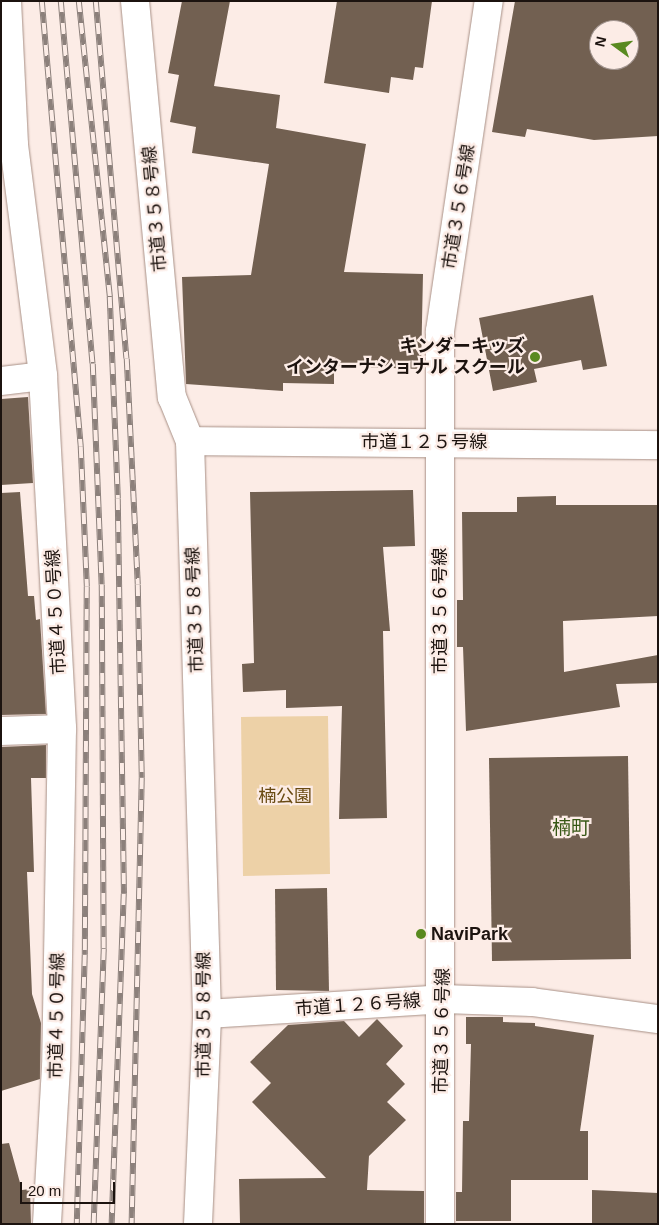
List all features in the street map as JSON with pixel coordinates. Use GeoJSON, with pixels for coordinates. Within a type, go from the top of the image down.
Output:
{"type":"FeatureCollection","features":[{"type":"Feature","properties":{"kind":"street","name":"市道４５０号線"},"geometry":{"type":"LineString","coordinates":[[7,1],[14,145],[43,376],[62,729],[56,1067],[47,1224]]}},
{"type":"Feature","properties":{"kind":"street","name":"市道３５８号線"},"geometry":{"type":"LineString","coordinates":[[135,1],[172,397],[190,441],[207,1014],[198,1224]]}},
{"type":"Feature","properties":{"kind":"street","name":"市道３５６号線"},"geometry":{"type":"LineString","coordinates":[[440,1224],[443,999],[438,442],[440,331],[489,1]]}},
{"type":"Feature","properties":{"kind":"street"},"geometry":{"type":"LineString","coordinates":[[1,381],[43,376]]}},
{"type":"Feature","properties":{"kind":"street","name":"市道１２５号線"},"geometry":{"type":"LineString","coordinates":[[190,441],[658,445]]}},
{"type":"Feature","properties":{"kind":"street"},"geometry":{"type":"LineString","coordinates":[[1,731],[62,729]]}},
{"type":"Feature","properties":{"kind":"street","name":"市道１２６号線"},"geometry":{"type":"LineString","coordinates":[[207,1014],[443,999],[532,1002],[658,1019]]}},
{"type":"Feature","properties":{"kind":"green space","name":"楠公園"},"geometry":{"type":"Polygon","coordinates":[[[328,716],[330,874],[243,876],[241,717],[328,716]]]}},
{"type":"Feature","properties":{"kind":"building"},"geometry":{"type":"Polygon","coordinates":[[[182,1],[230,1],[214,86],[280,95],[276,128],[366,144],[344,272],[423,274],[421,369],[334,366],[334,384],[283,383],[283,391],[186,384],[182,277],[251,275],[269,164],[192,153],[196,127],[170,122],[179,75],[168,73],[182,1]]]}},
{"type":"Feature","properties":{"kind":"building"},"geometry":{"type":"Polygon","coordinates":[[[337,1],[432,1],[423,68],[415,67],[413,80],[391,77],[389,93],[324,83],[337,1]]]}},
{"type":"Feature","properties":{"kind":"building"},"geometry":{"type":"Polygon","coordinates":[[[515,1],[658,1],[658,136],[594,140],[527,129],[525,137],[492,132],[515,1]]]}},
{"type":"Feature","properties":{"kind":"building"},"geometry":{"type":"Polygon","coordinates":[[[593,295],[607,366],[583,370],[581,360],[534,369],[537,382],[493,391],[479,318],[593,295]]]}},
{"type":"Feature","properties":{"kind":"building"},"geometry":{"type":"Polygon","coordinates":[[[28,397],[33,483],[1,485],[1,399],[28,397]]]}},
{"type":"Feature","properties":{"kind":"building"},"geometry":{"type":"Polygon","coordinates":[[[413,490],[415,546],[383,547],[390,631],[383,631],[387,818],[339,819],[342,706],[286,708],[286,690],[243,692],[242,664],[254,663],[250,492],[413,490]]]}},
{"type":"Feature","properties":{"kind":"building"},"geometry":{"type":"Polygon","coordinates":[[[20,492],[28,596],[34,596],[36,620],[40,619],[46,714],[1,715],[1,493],[20,492]]]}},
{"type":"Feature","properties":{"kind":"building"},"geometry":{"type":"Polygon","coordinates":[[[556,496],[556,505],[658,505],[658,616],[563,621],[564,672],[658,655],[658,683],[616,684],[620,707],[466,731],[463,647],[457,647],[457,600],[463,600],[462,512],[517,512],[517,497],[556,496]]]}},
{"type":"Feature","properties":{"kind":"building"},"geometry":{"type":"Polygon","coordinates":[[[46,745],[46,778],[31,778],[34,872],[27,872],[32,994],[41,1023],[40,1079],[1,1091],[1,747],[46,745]]]}},
{"type":"Feature","properties":{"kind":"building"},"geometry":{"type":"Polygon","coordinates":[[[628,756],[631,959],[492,961],[489,758],[628,756]]]}},
{"type":"Feature","properties":{"kind":"building"},"geometry":{"type":"Polygon","coordinates":[[[327,888],[329,991],[276,990],[275,889],[327,888]]]}},
{"type":"Feature","properties":{"kind":"building"},"geometry":{"type":"Polygon","coordinates":[[[466,1017],[503,1017],[503,1022],[535,1023],[535,1026],[594,1035],[580,1131],[588,1131],[588,1180],[511,1180],[511,1221],[456,1221],[456,1192],[462,1192],[463,1121],[469,1121],[471,1044],[466,1044],[466,1017]]]}},
{"type":"Feature","properties":{"kind":"building"},"geometry":{"type":"Polygon","coordinates":[[[377,1019],[403,1046],[386,1064],[405,1084],[387,1102],[406,1120],[369,1156],[367,1190],[424,1191],[424,1224],[240,1224],[239,1179],[326,1178],[252,1102],[271,1083],[250,1062],[288,1025],[344,1021],[359,1037],[377,1019]]]}},
{"type":"Feature","properties":{"kind":"building"},"geometry":{"type":"Polygon","coordinates":[[[9,1143],[22,1190],[30,1189],[31,1224],[1,1224],[1,1144],[9,1143]]]}},
{"type":"Feature","properties":{"kind":"building"},"geometry":{"type":"Polygon","coordinates":[[[592,1190],[658,1193],[658,1224],[592,1224],[592,1190]]]}},
{"type":"Feature","properties":{"kind":"railway"},"geometry":{"type":"LineString","coordinates":[[42,1],[81,447],[87,587],[85,955],[77,1224]]}},
{"type":"Feature","properties":{"kind":"railway"},"geometry":{"type":"LineString","coordinates":[[61,1],[93,364],[102,585],[104,949],[94,1224]]}},
{"type":"Feature","properties":{"kind":"railway"},"geometry":{"type":"LineString","coordinates":[[79,1],[110,297],[118,499],[124,894],[112,1224]]}},
{"type":"Feature","properties":{"kind":"railway"},"geometry":{"type":"LineString","coordinates":[[96,1],[127,359],[138,585],[142,778],[132,1224]]}},
{"type":"Feature","properties":{"kind":"place","name":"キンダーキッズ インターナショナル スクール"},"geometry":{"type":"Point","coordinates":[535,357]}},
{"type":"Feature","properties":{"kind":"place","name":"NaviPark"},"geometry":{"type":"Point","coordinates":[421,934]}},
{"type":"Feature","properties":{"kind":"district","name":"楠町"},"geometry":{"type":"Point","coordinates":[571,828]}}]}
